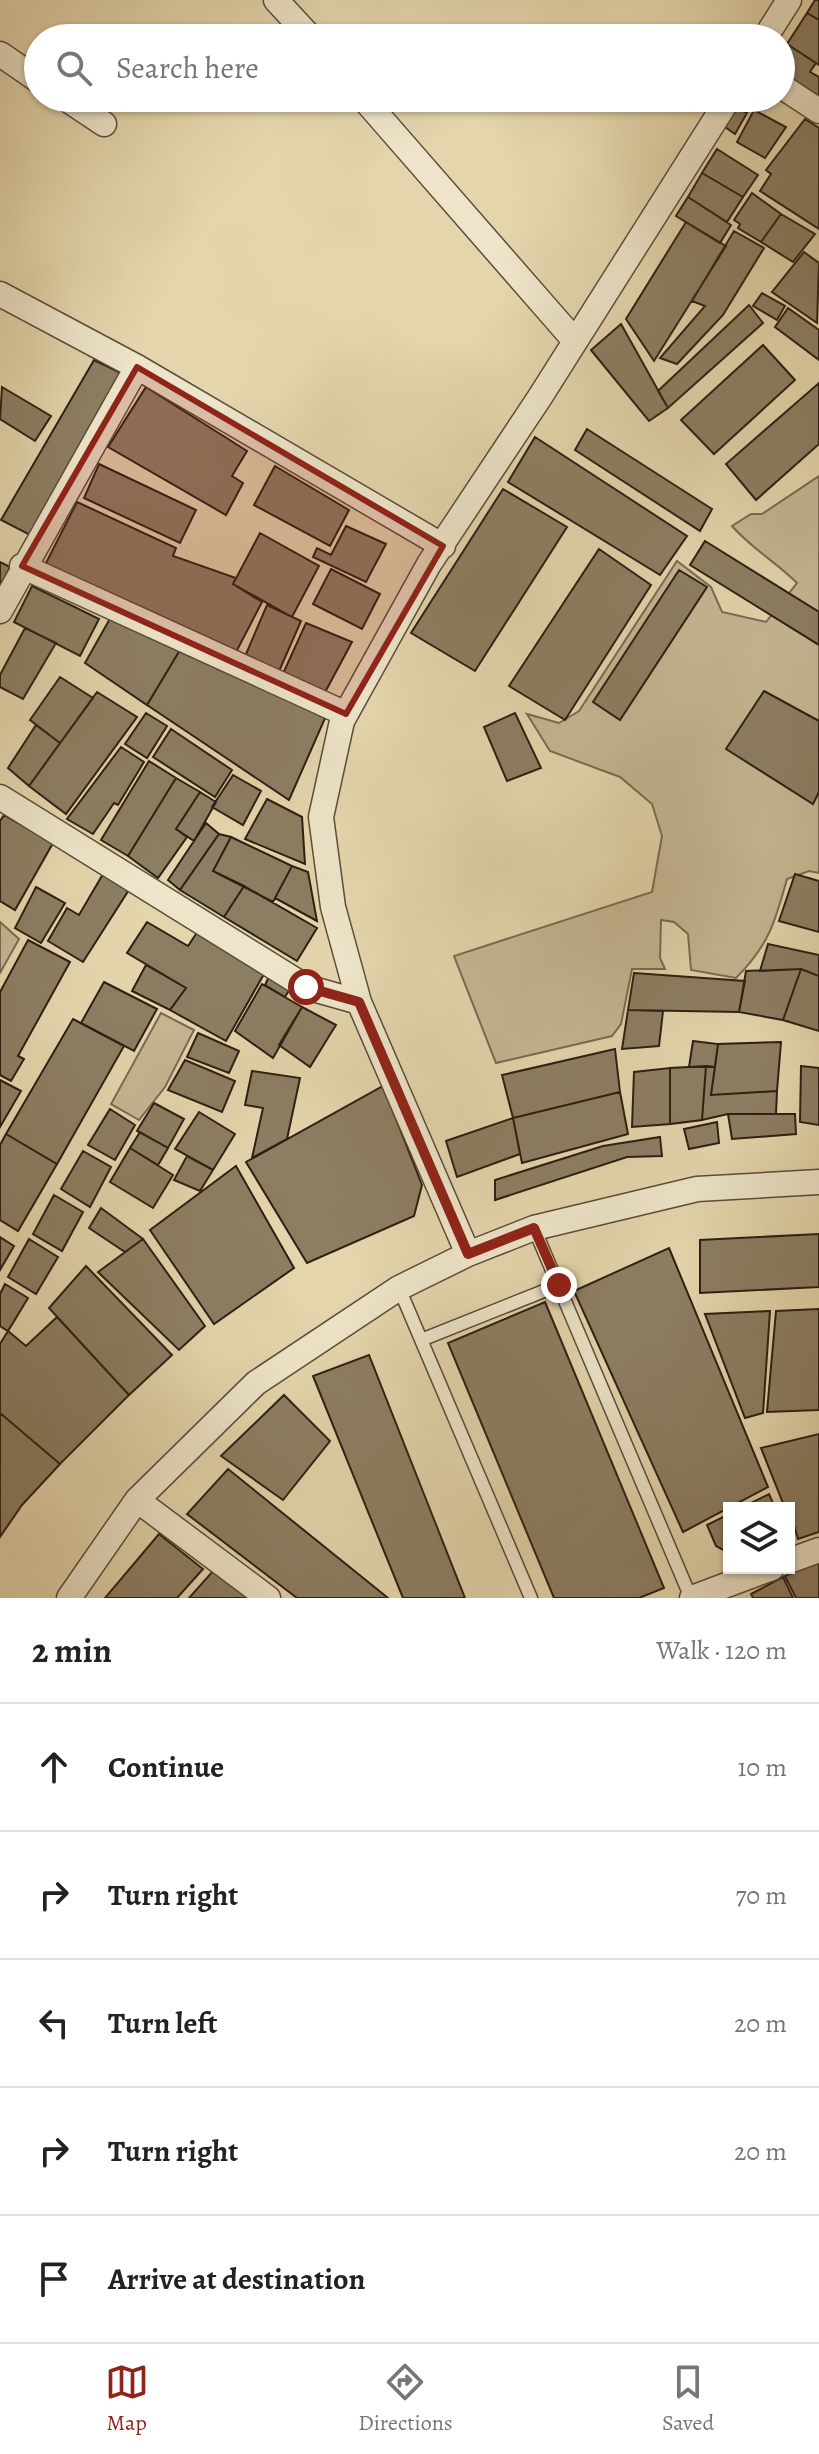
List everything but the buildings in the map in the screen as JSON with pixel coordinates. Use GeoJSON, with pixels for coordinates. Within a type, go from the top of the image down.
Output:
{"type":"FeatureCollection","features":[{"type":"Feature","properties":{"kind":"street"},"geometry":{"type":"LineString","coordinates":[[276,0],[298,24]]}},
{"type":"Feature","properties":{"kind":"street"},"geometry":{"type":"LineString","coordinates":[[774,24],[789,0]]}},
{"type":"Feature","properties":{"kind":"street"},"geometry":{"type":"LineString","coordinates":[[0,54],[24,70]]}},
{"type":"Feature","properties":{"kind":"street"},"geometry":{"type":"LineString","coordinates":[[795,95],[819,111]]}},
{"type":"Feature","properties":{"kind":"street"},"geometry":{"type":"LineString","coordinates":[[86,112],[104,124]]}},
{"type":"Feature","properties":{"kind":"street"},"geometry":{"type":"LineString","coordinates":[[375,112],[575,341]]}},
{"type":"Feature","properties":{"kind":"street"},"geometry":{"type":"LineString","coordinates":[[468,1254],[359,1002],[333,907],[321,817],[346,714],[429,564],[720,112]]}},
{"type":"Feature","properties":{"kind":"street"},"geometry":{"type":"LineString","coordinates":[[0,294],[137,367],[443,546]]}},
{"type":"Feature","properties":{"kind":"street"},"geometry":{"type":"LineString","coordinates":[[0,611],[22,566],[137,367]]}},
{"type":"Feature","properties":{"kind":"street"},"geometry":{"type":"LineString","coordinates":[[22,566],[346,714]]}},
{"type":"Feature","properties":{"kind":"street"},"geometry":{"type":"LineString","coordinates":[[0,797],[306,987],[359,1002]]}},
{"type":"Feature","properties":{"kind":"street"},"geometry":{"type":"LineString","coordinates":[[69,1598],[137,1500],[256,1383],[399,1288],[468,1254],[534,1228],[697,1189],[819,1182]]}},
{"type":"Feature","properties":{"kind":"street"},"geometry":{"type":"LineString","coordinates":[[137,1500],[268,1598]]}},
{"type":"Feature","properties":{"kind":"street"},"geometry":{"type":"LineString","coordinates":[[795,1559],[819,1550]]}},
{"type":"Feature","properties":{"kind":"street"},"geometry":{"type":"LineString","coordinates":[[692,1598],[756,1574]]}},
{"type":"Feature","properties":{"kind":"lane"},"geometry":{"type":"LineString","coordinates":[[534,1228],[692,1598]]}},
{"type":"Feature","properties":{"kind":"lane"},"geometry":{"type":"LineString","coordinates":[[421,1340],[559,1285]]}},
{"type":"Feature","properties":{"kind":"lane"},"geometry":{"type":"LineString","coordinates":[[399,1288],[531,1598]]}},
{"type":"Feature","properties":{"kind":"highlighted area"},"geometry":{"type":"Polygon","coordinates":[[[137,367],[443,546],[346,714],[22,566],[137,367]]]}},
{"type":"Feature","properties":{"kind":"shaded area"},"geometry":{"type":"Polygon","coordinates":[[[819,476],[819,873],[809,871],[787,879],[779,908],[763,944],[736,978],[691,970],[688,934],[674,922],[661,920],[660,958],[665,969],[632,969],[621,1024],[612,1036],[496,1063],[454,956],[652,892],[662,836],[652,804],[620,777],[550,751],[527,714],[559,723],[579,711],[677,561],[711,587],[722,612],[766,622],[797,583],[732,526],[751,514],[762,514],[819,476]]]}},
{"type":"Feature","properties":{"kind":"shaded area"},"geometry":{"type":"Polygon","coordinates":[[[0,922],[19,939],[0,973],[0,922]]]}},
{"type":"Feature","properties":{"kind":"shaded area"},"geometry":{"type":"Polygon","coordinates":[[[161,1013],[194,1030],[165,1087],[139,1120],[111,1104],[161,1013]]]}},
{"type":"Feature","properties":{"kind":"route"},"geometry":{"type":"LineString","coordinates":[[306,987],[359,1002],[468,1254],[534,1228],[559,1285]]}}]}
